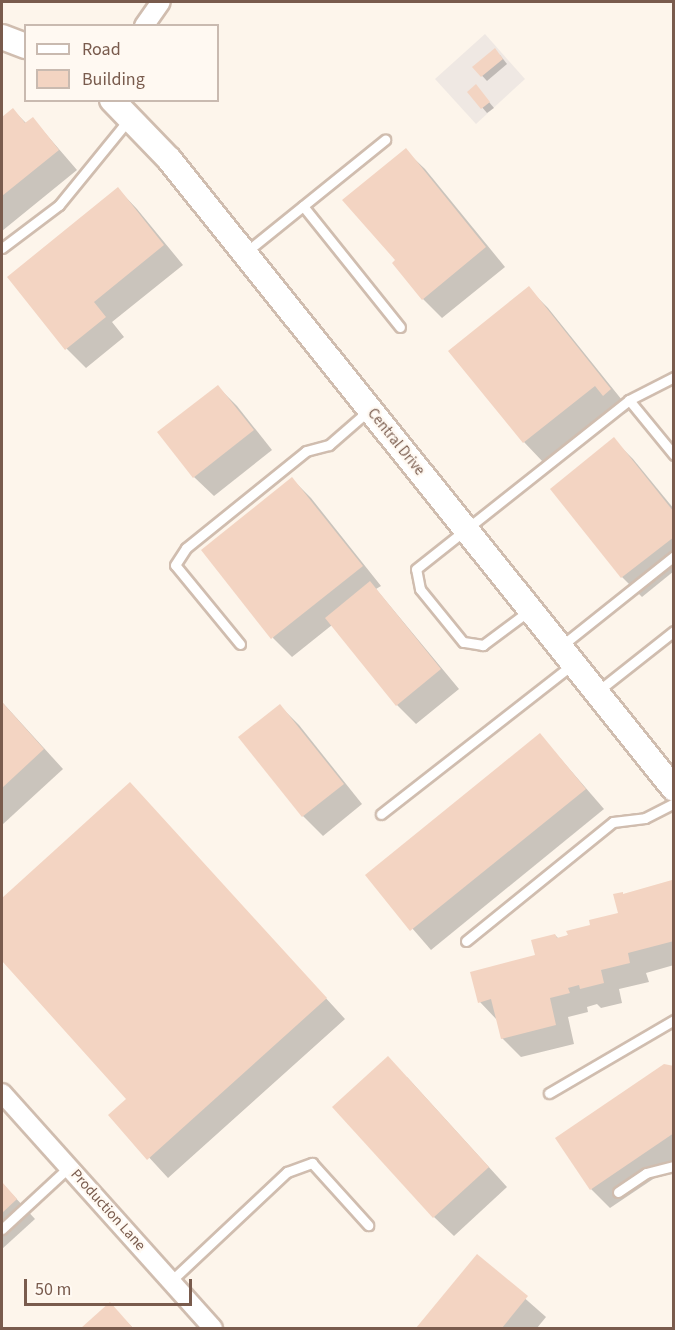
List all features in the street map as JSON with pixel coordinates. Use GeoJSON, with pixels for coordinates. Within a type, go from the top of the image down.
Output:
{"type":"FeatureCollection","features":[{"type":"Feature","properties":{"kind":"street"},"geometry":{"type":"LineString","coordinates":[[145,24],[161,2]]}},
{"type":"Feature","properties":{"kind":"street"},"geometry":{"type":"LineString","coordinates":[[2,37],[24,45]]}},
{"type":"Feature","properties":{"kind":"street","name":"Central Drive"},"geometry":{"type":"LineString","coordinates":[[114,102],[169,159],[672,788]]}},
{"type":"Feature","properties":{"kind":"street","name":"Production Lane"},"geometry":{"type":"LineString","coordinates":[[2,1093],[172,1280],[213,1329]]}},
{"type":"Feature","properties":{"kind":"lane"},"geometry":{"type":"LineString","coordinates":[[2,248],[59,205],[130,117]]}},
{"type":"Feature","properties":{"kind":"lane"},"geometry":{"type":"LineString","coordinates":[[244,253],[385,140]]}},
{"type":"Feature","properties":{"kind":"lane"},"geometry":{"type":"LineString","coordinates":[[303,206],[400,327]]}},
{"type":"Feature","properties":{"kind":"lane"},"geometry":{"type":"LineString","coordinates":[[530,609],[483,645],[463,642],[420,589],[416,569],[629,400],[674,377]]}},
{"type":"Feature","properties":{"kind":"lane"},"geometry":{"type":"LineString","coordinates":[[629,400],[674,455]]}},
{"type":"Feature","properties":{"kind":"lane"},"geometry":{"type":"LineString","coordinates":[[240,644],[176,566],[186,548],[297,458],[306,451],[329,445],[370,409]]}},
{"type":"Feature","properties":{"kind":"lane"},"geometry":{"type":"LineString","coordinates":[[381,814],[567,655],[674,556]]}},
{"type":"Feature","properties":{"kind":"lane"},"geometry":{"type":"LineString","coordinates":[[597,692],[674,631]]}},
{"type":"Feature","properties":{"kind":"lane"},"geometry":{"type":"LineString","coordinates":[[466,941],[613,822],[645,818],[672,788]]}},
{"type":"Feature","properties":{"kind":"lane"},"geometry":{"type":"LineString","coordinates":[[549,1093],[674,1020]]}},
{"type":"Feature","properties":{"kind":"lane"},"geometry":{"type":"LineString","coordinates":[[172,1280],[287,1172],[312,1163],[368,1225]]}},
{"type":"Feature","properties":{"kind":"lane"},"geometry":{"type":"LineString","coordinates":[[618,1192],[646,1173],[674,1166]]}},
{"type":"Feature","properties":{"kind":"lane"},"geometry":{"type":"LineString","coordinates":[[2,1229],[69,1167]]}},
{"type":"Feature","properties":{"kind":"shaded area"},"geometry":{"type":"Polygon","coordinates":[[[485,34],[525,79],[476,124],[435,79],[485,34]]]}},
{"type":"Feature","properties":{"kind":"building"},"geometry":{"type":"Polygon","coordinates":[[[495,48],[503,59],[481,77],[472,67],[495,48]]]}},
{"type":"Feature","properties":{"kind":"building"},"geometry":{"type":"Polygon","coordinates":[[[476,84],[490,102],[481,109],[467,92],[476,84]]]}},
{"type":"Feature","properties":{"kind":"building"},"geometry":{"type":"Polygon","coordinates":[[[13,108],[25,123],[33,117],[59,150],[2,196],[2,117],[13,108]]]}},
{"type":"Feature","properties":{"kind":"building"},"geometry":{"type":"Polygon","coordinates":[[[406,148],[486,247],[422,300],[392,263],[395,260],[342,200],[406,148]]]}},
{"type":"Feature","properties":{"kind":"building"},"geometry":{"type":"Polygon","coordinates":[[[118,187],[164,245],[94,302],[106,317],[65,350],[7,277],[118,187]]]}},
{"type":"Feature","properties":{"kind":"building"},"geometry":{"type":"Polygon","coordinates":[[[529,286],[611,389],[603,396],[595,386],[523,443],[448,351],[529,286]]]}},
{"type":"Feature","properties":{"kind":"building"},"geometry":{"type":"Polygon","coordinates":[[[218,385],[254,430],[193,478],[157,432],[218,385]]]}},
{"type":"Feature","properties":{"kind":"building"},"geometry":{"type":"Polygon","coordinates":[[[614,437],[674,512],[674,537],[621,578],[550,489],[614,437]]]}},
{"type":"Feature","properties":{"kind":"building"},"geometry":{"type":"Polygon","coordinates":[[[292,477],[363,566],[271,639],[201,550],[292,477]]]}},
{"type":"Feature","properties":{"kind":"building"},"geometry":{"type":"Polygon","coordinates":[[[370,581],[441,669],[396,706],[325,618],[370,581]]]}},
{"type":"Feature","properties":{"kind":"building"},"geometry":{"type":"Polygon","coordinates":[[[2,702],[44,749],[2,788],[2,702]]]}},
{"type":"Feature","properties":{"kind":"building"},"geometry":{"type":"Polygon","coordinates":[[[280,704],[344,784],[302,817],[238,737],[280,704]]]}},
{"type":"Feature","properties":{"kind":"building"},"geometry":{"type":"Polygon","coordinates":[[[540,733],[586,789],[410,931],[365,875],[540,733]]]}},
{"type":"Feature","properties":{"kind":"building"},"geometry":{"type":"Polygon","coordinates":[[[130,782],[327,998],[147,1160],[108,1115],[126,1099],[2,961],[2,898],[130,782]]]}},
{"type":"Feature","properties":{"kind":"building"},"geometry":{"type":"Polygon","coordinates":[[[672,880],[674,941],[628,953],[630,963],[601,970],[604,983],[580,989],[579,985],[568,988],[570,993],[550,998],[556,1025],[501,1039],[491,999],[478,1003],[470,972],[535,955],[531,940],[555,934],[557,938],[568,935],[566,931],[590,925],[589,920],[618,913],[613,894],[623,892],[623,894],[672,880]]]}},
{"type":"Feature","properties":{"kind":"building"},"geometry":{"type":"Polygon","coordinates":[[[388,1056],[489,1167],[433,1218],[332,1107],[388,1056]]]}},
{"type":"Feature","properties":{"kind":"building"},"geometry":{"type":"Polygon","coordinates":[[[664,1064],[674,1066],[674,1133],[590,1190],[555,1138],[664,1064]]]}},
{"type":"Feature","properties":{"kind":"building"},"geometry":{"type":"Polygon","coordinates":[[[2,1182],[17,1199],[2,1213],[2,1182]]]}},
{"type":"Feature","properties":{"kind":"building"},"geometry":{"type":"Polygon","coordinates":[[[477,1254],[528,1296],[502,1328],[416,1328],[477,1254]]]}},
{"type":"Feature","properties":{"kind":"building"},"geometry":{"type":"Polygon","coordinates":[[[110,1302],[133,1328],[81,1328],[110,1302]]]}}]}
